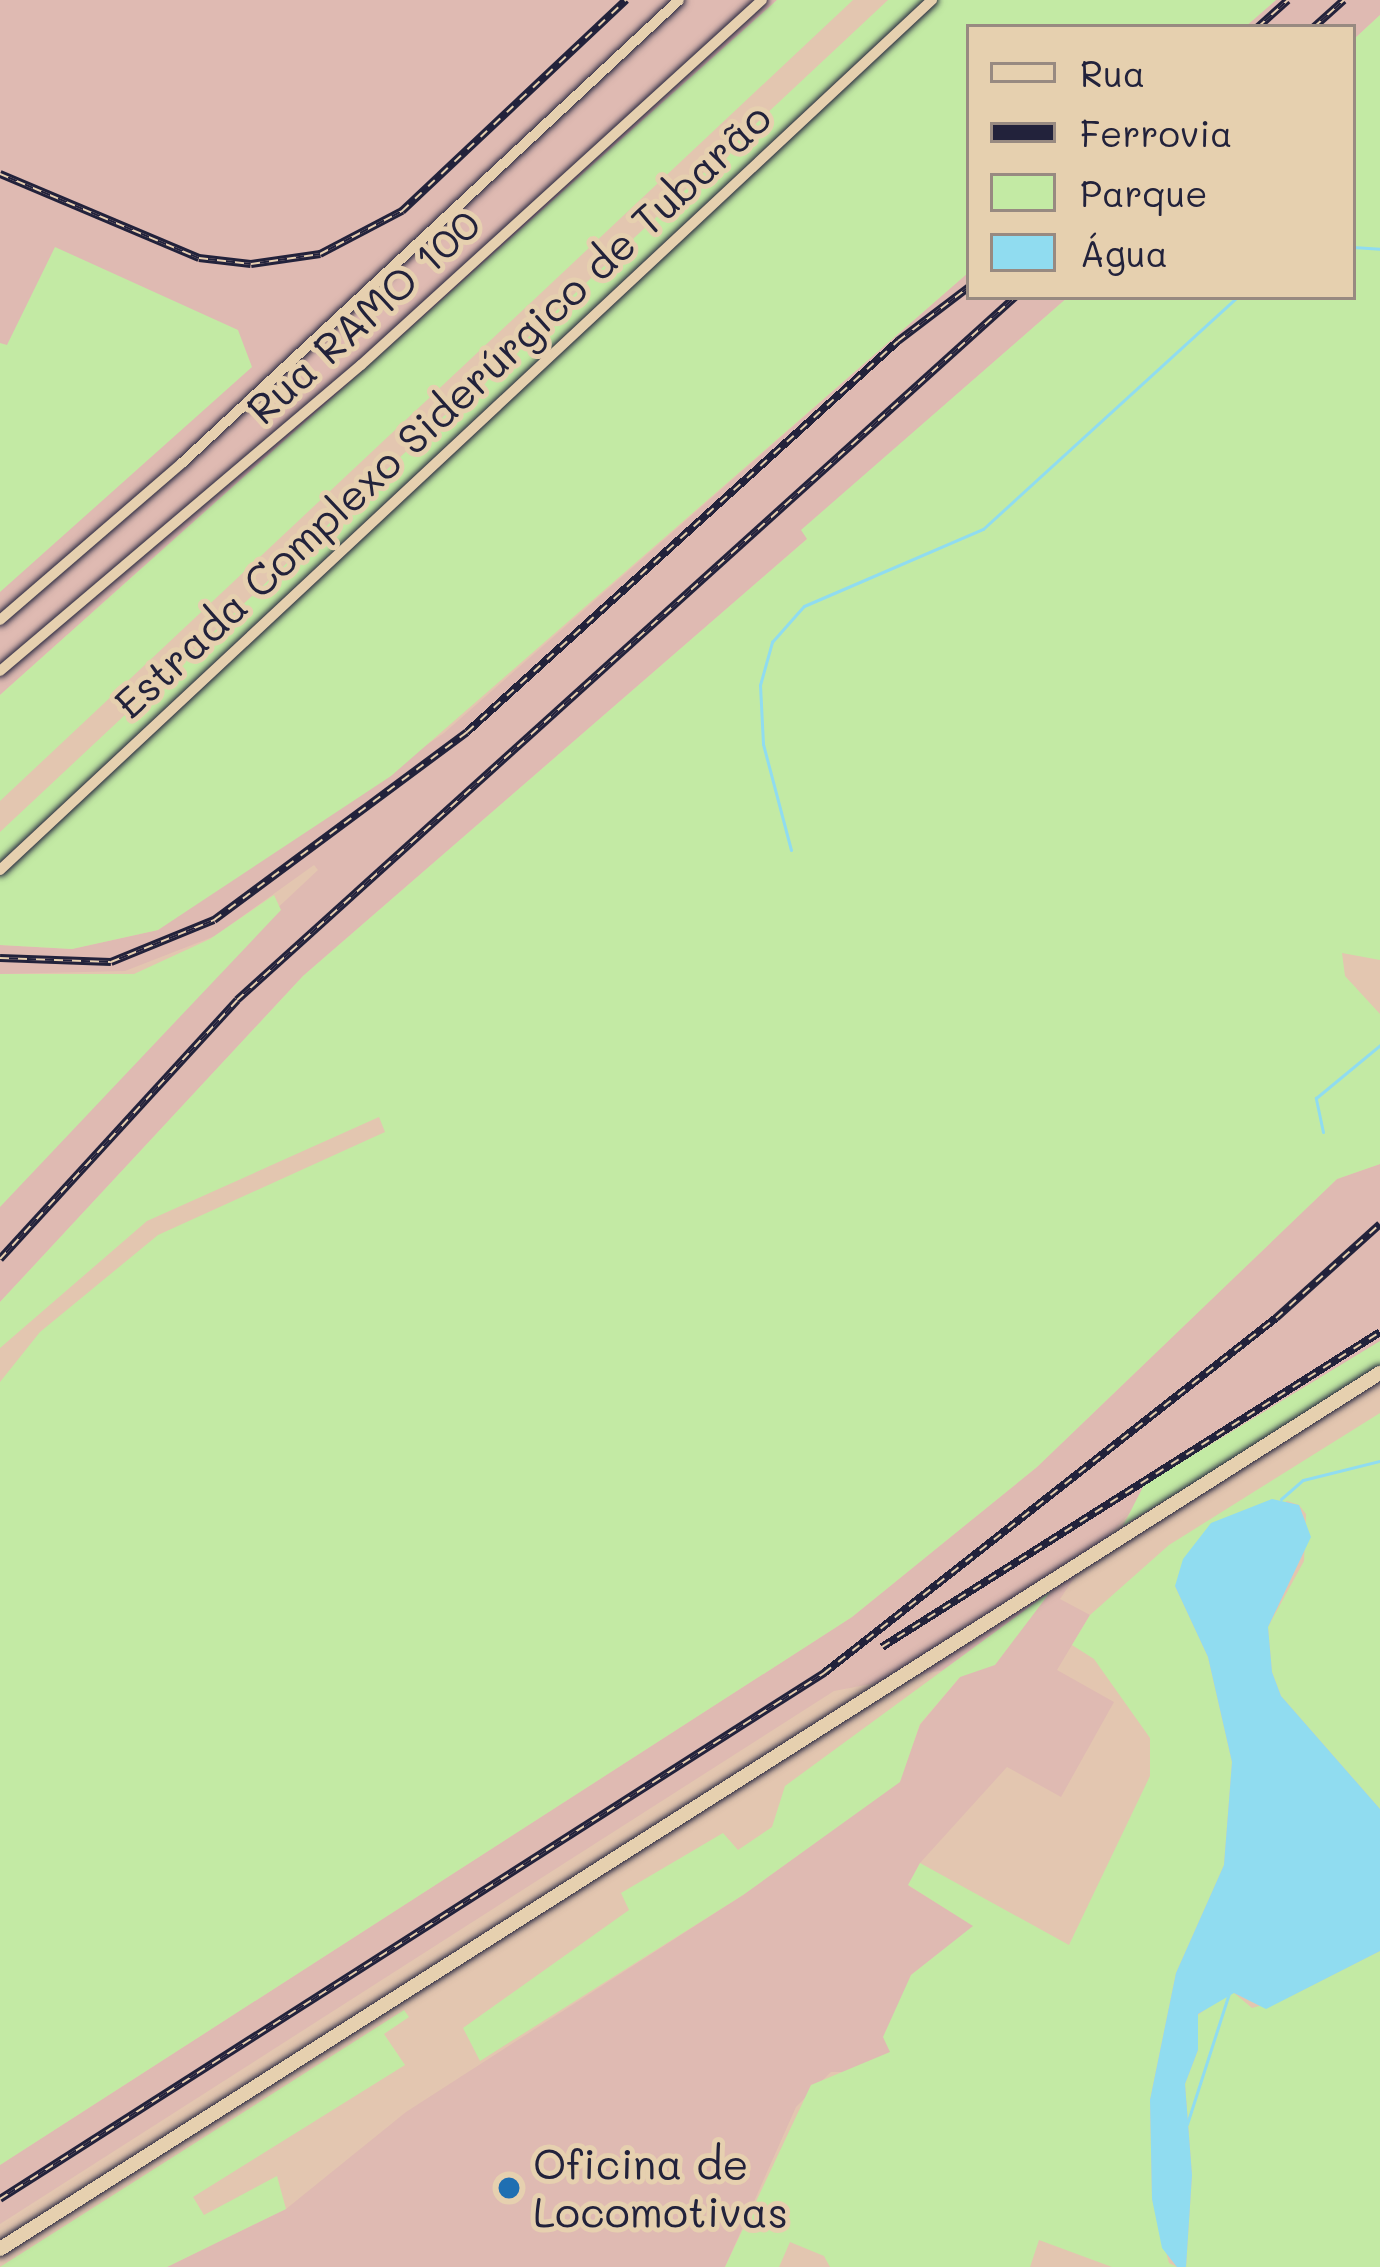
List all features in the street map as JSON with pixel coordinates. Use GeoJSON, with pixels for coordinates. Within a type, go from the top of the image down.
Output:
{"type":"FeatureCollection","features":[{"type":"Feature","properties":{"kind":"street","name":"Rua RAMO 100"},"geometry":{"type":"LineString","coordinates":[[0,620],[198,448],[680,0]]}},
{"type":"Feature","properties":{"kind":"street","name":"Rua RAMO 100"},"geometry":{"type":"LineString","coordinates":[[0,671],[361,365],[762,0]]}},
{"type":"Feature","properties":{"kind":"street","name":"Estrada Complexo Siderúrgico de Tubarão"},"geometry":{"type":"LineString","coordinates":[[0,870],[932,0]]}},
{"type":"Feature","properties":{"kind":"street"},"geometry":{"type":"LineString","coordinates":[[0,2249],[1380,1373]]}},
{"type":"Feature","properties":{"kind":"shaded area"},"geometry":{"type":"Polygon","coordinates":[[[0,0],[777,0],[0,695],[0,0]]]}},
{"type":"Feature","properties":{"kind":"shaded area"},"geometry":{"type":"Polygon","coordinates":[[[1276,0],[1380,0],[1380,15],[1356,37],[1356,24],[1248,24],[1276,0]]]}},
{"type":"Feature","properties":{"kind":"shaded area"},"geometry":{"type":"Polygon","coordinates":[[[966,275],[966,300],[1065,300],[802,530],[808,538],[303,976],[0,1302],[0,1206],[143,1034],[318,870],[314,865],[215,936],[125,971],[0,974],[0,945],[72,949],[158,930],[444,733],[966,275]]]}},
{"type":"Feature","properties":{"kind":"shaded area"},"geometry":{"type":"Polygon","coordinates":[[[1380,1164],[1380,1348],[1138,1504],[1085,1562],[1060,1599],[1090,1615],[1057,1670],[1114,1702],[1061,1797],[1007,1767],[920,1863],[909,1886],[974,1926],[911,1975],[890,2052],[855,2072],[831,2072],[796,2107],[725,2267],[167,2267],[286,2209],[406,2112],[743,1895],[899,1782],[920,1725],[960,1677],[997,1660],[834,1691],[0,2224],[0,2165],[852,1617],[1037,1467],[1337,1179],[1380,1164]]]}},
{"type":"Feature","properties":{"kind":"green space"},"geometry":{"type":"Polygon","coordinates":[[[777,0],[853,0],[0,801],[0,695],[777,0]]]}},
{"type":"Feature","properties":{"kind":"green space"},"geometry":{"type":"Polygon","coordinates":[[[888,0],[1276,0],[1248,24],[966,24],[966,275],[391,776],[158,930],[72,949],[0,945],[0,832],[888,0]]]}},
{"type":"Feature","properties":{"kind":"green space"},"geometry":{"type":"Polygon","coordinates":[[[1380,15],[1380,960],[1342,953],[1345,976],[1380,1014],[1380,1164],[1337,1179],[1037,1467],[852,1617],[0,2165],[0,1382],[40,1332],[158,1235],[385,1132],[379,1117],[147,1221],[0,1348],[0,1302],[303,976],[807,539],[801,530],[1065,300],[1356,300],[1356,37],[1380,15]]]}},
{"type":"Feature","properties":{"kind":"green space"},"geometry":{"type":"Polygon","coordinates":[[[55,247],[238,330],[252,367],[0,592],[0,343],[7,345],[55,247]]]}},
{"type":"Feature","properties":{"kind":"green space"},"geometry":{"type":"Polygon","coordinates":[[[274,895],[281,910],[0,1207],[0,974],[134,974],[210,939],[274,895]]]}},
{"type":"Feature","properties":{"kind":"green space"},"geometry":{"type":"Polygon","coordinates":[[[1380,1341],[1380,1370],[1123,1526],[1144,1485],[1380,1341]]]}},
{"type":"Feature","properties":{"kind":"green space"},"geometry":{"type":"Polygon","coordinates":[[[1380,1413],[1380,1809],[1281,1696],[1272,1672],[1268,1627],[1304,1561],[1306,1514],[1299,1505],[1287,1501],[1175,1586],[1208,1657],[1232,1762],[1224,1865],[1176,1973],[1150,2100],[1152,2199],[1169,2263],[1177,2267],[1112,2267],[1039,2240],[1030,2267],[830,2267],[824,2256],[790,2242],[779,2267],[725,2267],[811,2085],[890,2052],[883,2037],[911,1975],[973,1926],[908,1885],[920,1863],[1069,1945],[1150,1776],[1150,1738],[1094,1659],[1072,1645],[1090,1615],[1169,1545],[1380,1413]]]}},
{"type":"Feature","properties":{"kind":"green space"},"geometry":{"type":"Polygon","coordinates":[[[1051,1591],[995,1665],[960,1677],[920,1724],[900,1782],[743,1895],[480,2061],[463,2028],[629,1910],[621,1893],[723,1833],[738,1850],[772,1827],[785,1786],[1051,1591]]]}},
{"type":"Feature","properties":{"kind":"green space"},"geometry":{"type":"Polygon","coordinates":[[[1380,1951],[1380,2267],[1186,2267],[1192,2175],[1185,2084],[1198,2050],[1198,2015],[1234,1993],[1252,2008],[1287,1998],[1380,1951]]]}},
{"type":"Feature","properties":{"kind":"green space"},"geometry":{"type":"Polygon","coordinates":[[[404,2010],[409,2017],[384,2034],[405,2065],[193,2197],[204,2215],[277,2176],[286,2209],[167,2267],[0,2267],[404,2010]]]}},
{"type":"Feature","properties":{"kind":"water"},"geometry":{"type":"Polygon","coordinates":[[[1272,1499],[1299,1505],[1311,1537],[1268,1627],[1272,1672],[1281,1696],[1380,1809],[1380,1951],[1266,2009],[1234,1993],[1198,2014],[1198,2050],[1185,2084],[1192,2175],[1186,2267],[1177,2267],[1162,2248],[1152,2199],[1150,2100],[1176,1973],[1224,1865],[1232,1762],[1208,1657],[1175,1586],[1183,1559],[1211,1523],[1272,1499]]]}},
{"type":"Feature","properties":{"kind":"waterway"},"geometry":{"type":"LineString","coordinates":[[1356,247],[1380,249]]}},
{"type":"Feature","properties":{"kind":"waterway"},"geometry":{"type":"LineString","coordinates":[[791,850],[763,744],[760,685],[772,642],[804,606],[983,529],[1234,300]]}},
{"type":"Feature","properties":{"kind":"waterway"},"geometry":{"type":"LineString","coordinates":[[1323,1132],[1316,1098],[1380,1045]]}},
{"type":"Feature","properties":{"kind":"waterway"},"geometry":{"type":"LineString","coordinates":[[1281,1499],[1303,1480],[1380,1461]]}},
{"type":"Feature","properties":{"kind":"waterway"},"geometry":{"type":"LineString","coordinates":[[1187,2124],[1230,1990]]}},
{"type":"Feature","properties":{"kind":"railway"},"geometry":{"type":"LineString","coordinates":[[0,174],[199,258],[251,264],[320,254],[402,211],[626,0]]}},
{"type":"Feature","properties":{"kind":"railway"},"geometry":{"type":"LineString","coordinates":[[1261,24],[1288,0]]}},
{"type":"Feature","properties":{"kind":"railway"},"geometry":{"type":"LineString","coordinates":[[1317,24],[1344,0]]}},
{"type":"Feature","properties":{"kind":"railway"},"geometry":{"type":"LineString","coordinates":[[0,958],[111,962],[214,920],[467,732],[898,341],[966,289]]}},
{"type":"Feature","properties":{"kind":"railway"},"geometry":{"type":"LineString","coordinates":[[0,1259],[237,1000],[1012,300]]}},
{"type":"Feature","properties":{"kind":"railway"},"geometry":{"type":"LineString","coordinates":[[0,2199],[824,1673],[1276,1318],[1380,1224]]}},
{"type":"Feature","properties":{"kind":"railway"},"geometry":{"type":"LineString","coordinates":[[882,1647],[1380,1332]]}},
{"type":"Feature","properties":{"kind":"place","name":"Oficina de Locomotivas"},"geometry":{"type":"Point","coordinates":[509,2188]}}]}
